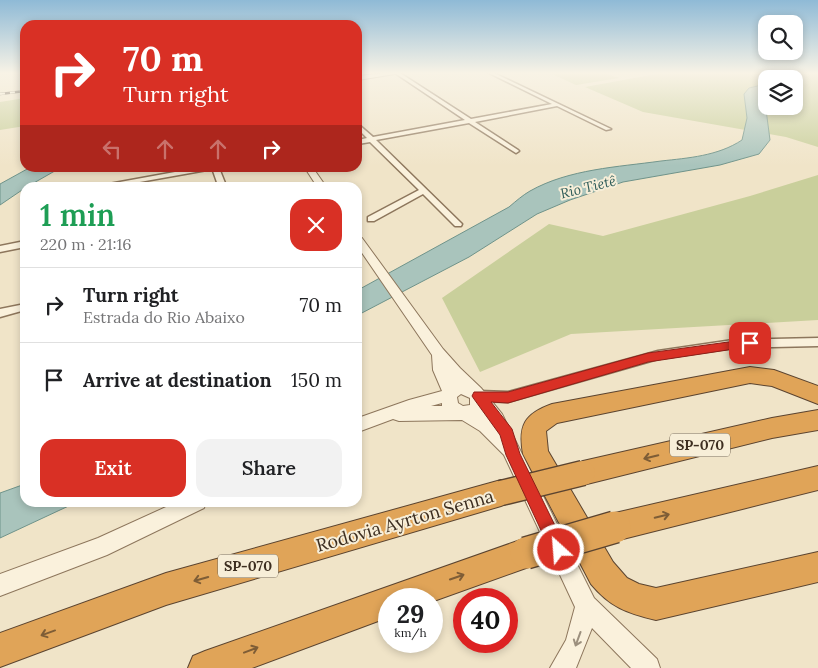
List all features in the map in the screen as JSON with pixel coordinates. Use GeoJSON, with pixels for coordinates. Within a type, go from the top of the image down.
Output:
{"type":"FeatureCollection","features":[{"type":"Feature","properties":{"kind":"highway"},"geometry":{"type":"LineString","coordinates":[[818,395],[774,378],[750,375],[552,414],[538,420],[534,426],[533,438],[536,454],[602,574],[616,589],[635,599],[656,604],[818,567]]}},
{"type":"Feature","properties":{"kind":"highway"},"geometry":{"type":"LineString","coordinates":[[772,428],[800,412],[804,405],[792,386]]}},
{"type":"Feature","properties":{"kind":"highway","name":"Rodovia Ayrton Senna"},"geometry":{"type":"LineString","coordinates":[[0,650],[166,589],[501,493],[772,428],[818,420]]}},
{"type":"Feature","properties":{"kind":"highway"},"geometry":{"type":"LineString","coordinates":[[426,588],[526,553],[615,527],[818,478]]}},
{"type":"Feature","properties":{"kind":"highway"},"geometry":{"type":"LineString","coordinates":[[205,668],[378,605]]}},
{"type":"Feature","properties":{"kind":"street"},"geometry":{"type":"LineString","coordinates":[[444,104],[516,151]]}},
{"type":"Feature","properties":{"kind":"street"},"geometry":{"type":"LineString","coordinates":[[362,141],[556,105],[608,128]]}},
{"type":"Feature","properties":{"kind":"street"},"geometry":{"type":"LineString","coordinates":[[362,130],[458,224]]}},
{"type":"Feature","properties":{"kind":"street"},"geometry":{"type":"LineString","coordinates":[[136,182],[187,172]]}},
{"type":"Feature","properties":{"kind":"street"},"geometry":{"type":"LineString","coordinates":[[371,219],[424,191]]}},
{"type":"Feature","properties":{"kind":"street"},"geometry":{"type":"LineString","coordinates":[[0,249],[20,245]]}},
{"type":"Feature","properties":{"kind":"street"},"geometry":{"type":"LineString","coordinates":[[362,246],[374,265],[408,308],[437,354],[458,378],[478,396],[498,419],[507,433],[513,455],[586,606],[648,668]]}},
{"type":"Feature","properties":{"kind":"street"},"geometry":{"type":"LineString","coordinates":[[0,313],[20,308]]}},
{"type":"Feature","properties":{"kind":"street"},"geometry":{"type":"LineString","coordinates":[[362,424],[463,388],[478,396],[508,397],[658,355],[733,344],[818,342]]}},
{"type":"Feature","properties":{"kind":"street"},"geometry":{"type":"LineString","coordinates":[[437,354],[440,370],[450,394],[448,403],[486,426],[513,455]]}},
{"type":"Feature","properties":{"kind":"street"},"geometry":{"type":"LineString","coordinates":[[388,414],[462,413],[475,411],[478,396]]}},
{"type":"Feature","properties":{"kind":"street"},"geometry":{"type":"LineString","coordinates":[[0,586],[75,560],[188,507]]}},
{"type":"Feature","properties":{"kind":"street"},"geometry":{"type":"LineString","coordinates":[[562,668],[580,638],[586,606]]}},
{"type":"Feature","properties":{"kind":"green space"},"geometry":{"type":"Polygon","coordinates":[[[0,104],[20,104],[20,127],[0,130],[0,104]]]}},
{"type":"Feature","properties":{"kind":"green space"},"geometry":{"type":"Polygon","coordinates":[[[625,104],[758,104],[758,115],[803,115],[803,104],[818,104],[818,147],[786,137],[643,112],[625,104]]]}},
{"type":"Feature","properties":{"kind":"green space"},"geometry":{"type":"Polygon","coordinates":[[[818,175],[818,320],[571,334],[480,372],[442,298],[549,224],[603,236],[750,196],[818,175]]]}},
{"type":"Feature","properties":{"kind":"water","name":"Rio Tietê"},"geometry":{"type":"Polygon","coordinates":[[[745,104],[758,104],[758,115],[767,115],[770,140],[759,154],[720,165],[623,182],[570,200],[537,214],[469,257],[362,313],[362,288],[509,207],[527,193],[545,184],[577,173],[713,153],[742,140],[747,118],[745,104]]]}},
{"type":"Feature","properties":{"kind":"water"},"geometry":{"type":"Polygon","coordinates":[[[22,172],[53,172],[36,182],[20,182],[20,191],[0,205],[0,184],[22,172]]]}},
{"type":"Feature","properties":{"kind":"water"},"geometry":{"type":"Polygon","coordinates":[[[20,486],[20,507],[66,507],[0,538],[0,493],[20,486]]]}},
{"type":"Feature","properties":{"kind":"route"},"geometry":{"type":"LineString","coordinates":[[559,550],[513,455],[507,433],[498,419],[478,396],[508,397],[658,355],[750,343]]}}]}
